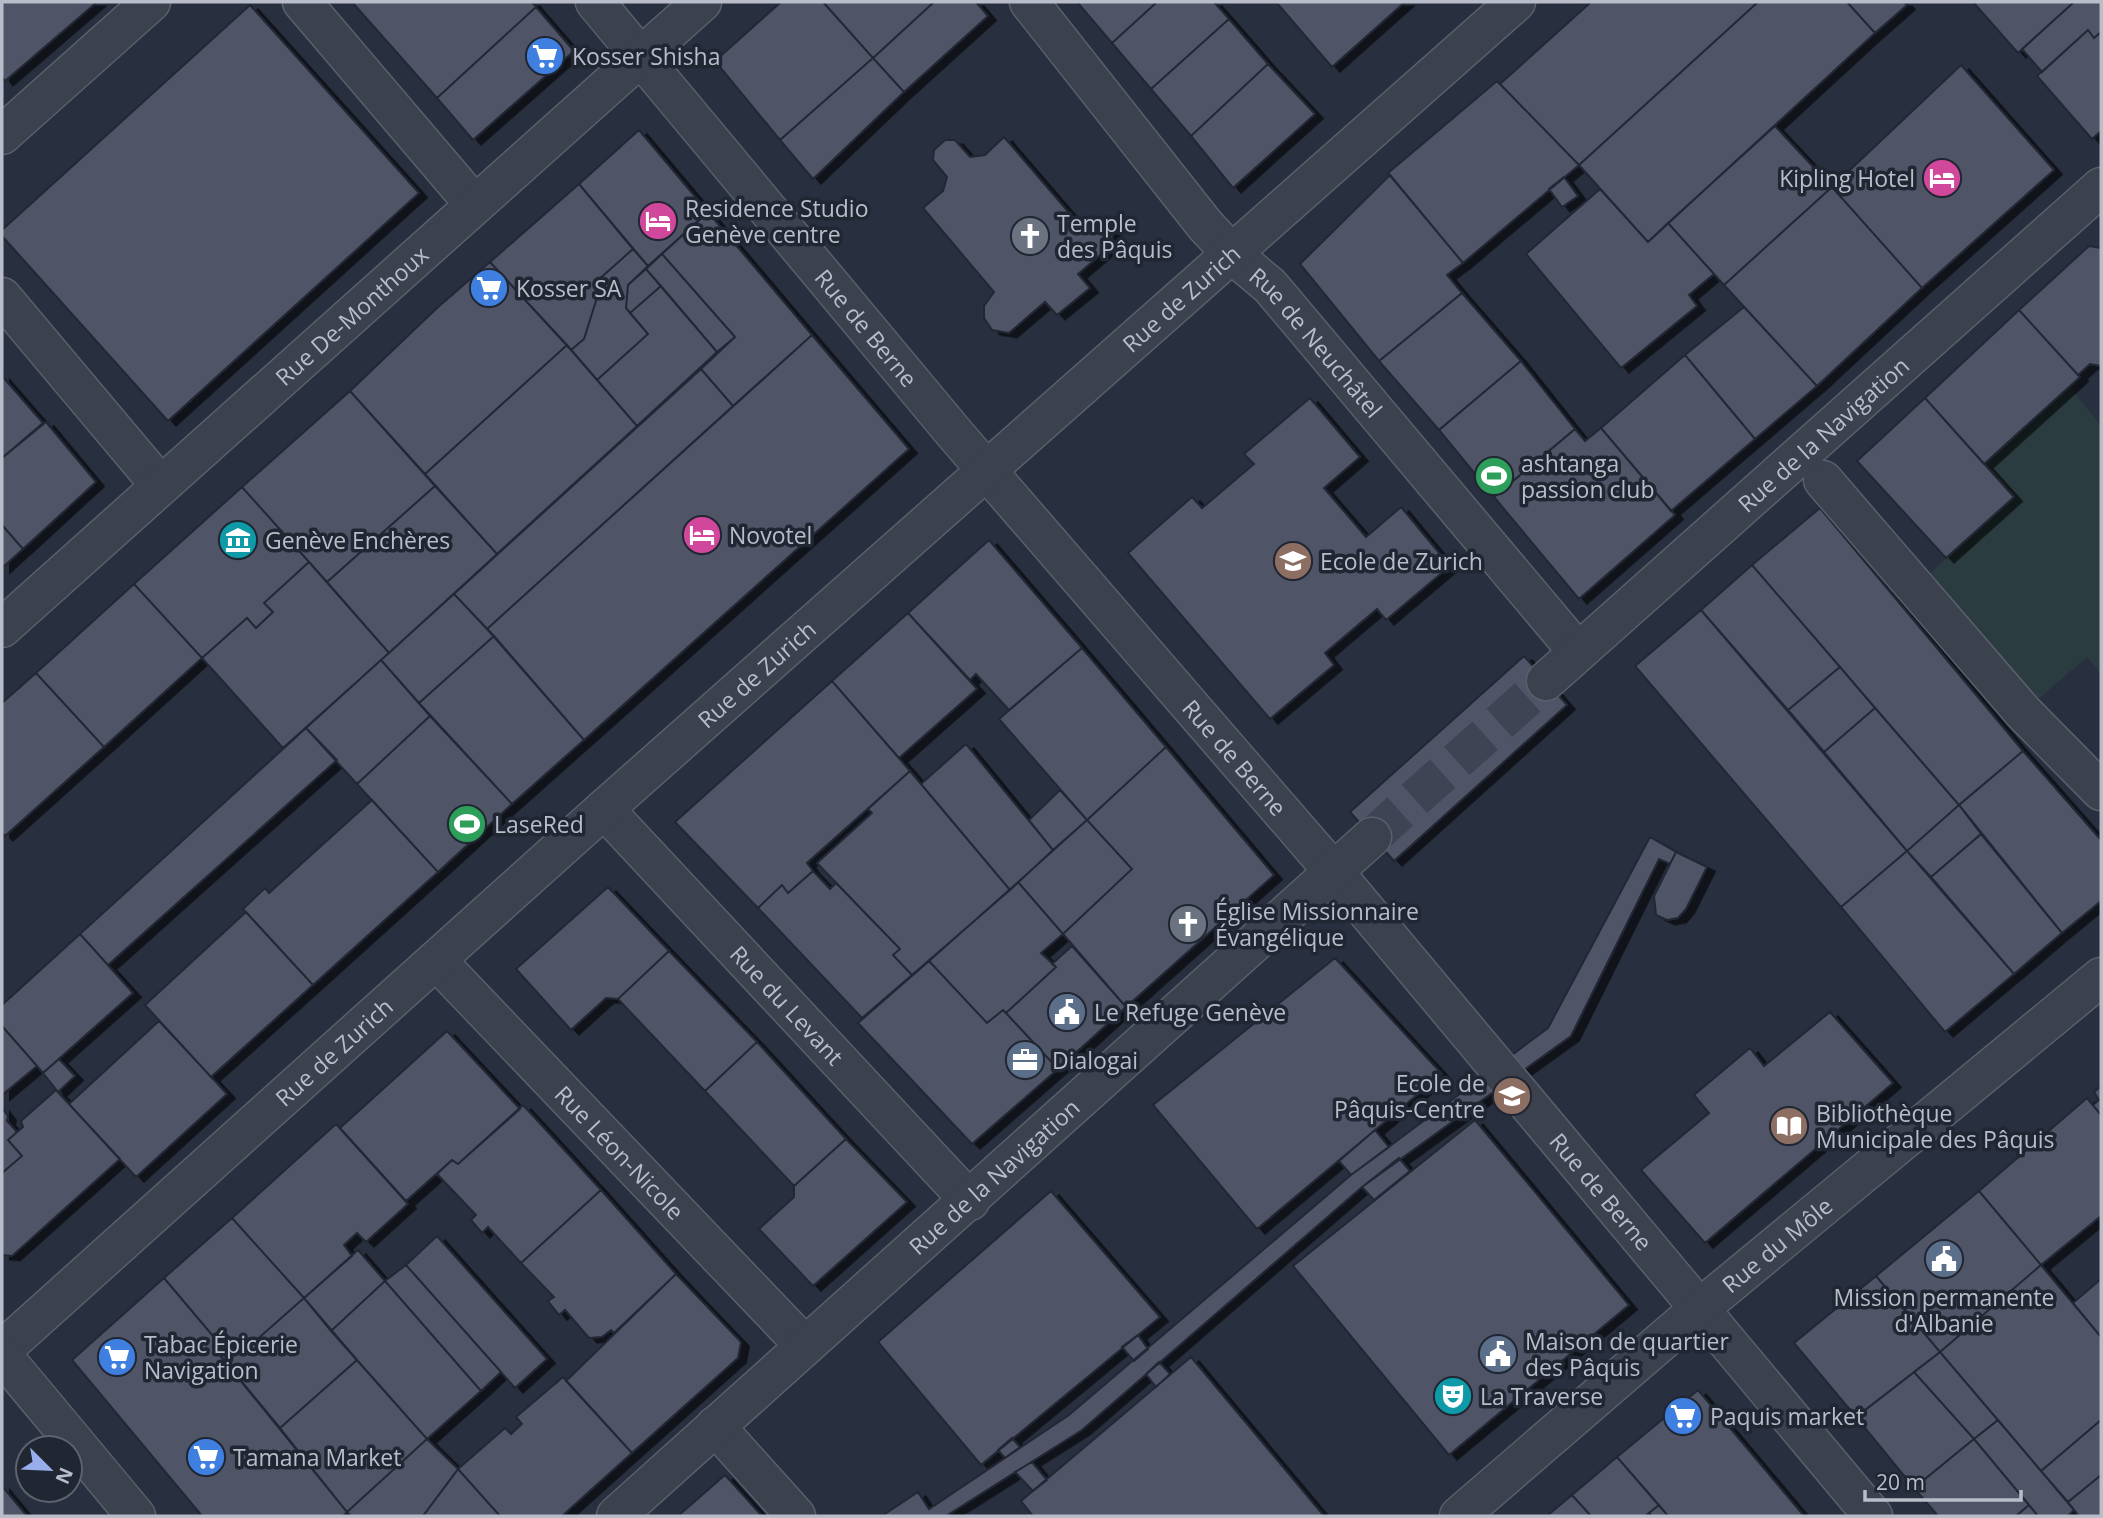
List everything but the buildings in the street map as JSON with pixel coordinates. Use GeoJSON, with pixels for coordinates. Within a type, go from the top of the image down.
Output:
{"type":"FeatureCollection","features":[{"type":"Feature","properties":{"kind":"street"},"geometry":{"type":"LineString","coordinates":[[2,135],[151,2]]}},
{"type":"Feature","properties":{"kind":"street"},"geometry":{"type":"LineString","coordinates":[[302,2],[474,204]]}},
{"type":"Feature","properties":{"kind":"street","name":"Rue de Berne"},"geometry":{"type":"LineString","coordinates":[[596,2],[986,469],[1334,872],[1873,1516]]}},
{"type":"Feature","properties":{"kind":"street","name":"Rue De-Monthoux"},"geometry":{"type":"LineString","coordinates":[[2,628],[702,2]]}},
{"type":"Feature","properties":{"kind":"street","name":"Rue de Neuchâtel"},"geometry":{"type":"LineString","coordinates":[[1029,2],[1205,225],[1232,254],[1270,286],[1578,652]]}},
{"type":"Feature","properties":{"kind":"street","name":"Rue de Zurich"},"geometry":{"type":"LineString","coordinates":[[2,1353],[604,808],[1516,2]]}},
{"type":"Feature","properties":{"kind":"street","name":"Rue de la Navigation"},"geometry":{"type":"LineString","coordinates":[[1546,681],[2101,187]]}},
{"type":"Feature","properties":{"kind":"street"},"geometry":{"type":"LineString","coordinates":[[2,297],[160,485]]}},
{"type":"Feature","properties":{"kind":"street"},"geometry":{"type":"LineString","coordinates":[[1823,480],[2023,712],[2101,791]]}},
{"type":"Feature","properties":{"kind":"street","name":"Rue du Levant"},"geometry":{"type":"LineString","coordinates":[[604,808],[970,1201]]}},
{"type":"Feature","properties":{"kind":"street","name":"Rue de la Navigation"},"geometry":{"type":"LineString","coordinates":[[616,1516],[970,1201],[1372,837]]}},
{"type":"Feature","properties":{"kind":"street","name":"Rue Léon-Nicole"},"geometry":{"type":"LineString","coordinates":[[436,960],[805,1346]]}},
{"type":"Feature","properties":{"kind":"street","name":"Rue du Môle"},"geometry":{"type":"LineString","coordinates":[[1459,1516],[1699,1309],[2101,978]]}},
{"type":"Feature","properties":{"kind":"street"},"geometry":{"type":"LineString","coordinates":[[2,1353],[136,1516]]}},
{"type":"Feature","properties":{"kind":"street"},"geometry":{"type":"LineString","coordinates":[[715,1426],[796,1516]]}},
{"type":"Feature","properties":{"kind":"shaded area"},"geometry":{"type":"Polygon","coordinates":[[[2070,387],[2101,426],[2101,674],[2087,657],[2036,701],[1928,575],[2014,497],[1984,464],[2070,387]]]}},
{"type":"Feature","properties":{"kind":"tunnel"},"geometry":{"type":"LineString","coordinates":[[1372,837],[1546,681]]}},
{"type":"Feature","properties":{"kind":"place","name":"Kosser Shisha"},"geometry":{"type":"Point","coordinates":[545,56]}},
{"type":"Feature","properties":{"kind":"place","name":"Kipling Hotel"},"geometry":{"type":"Point","coordinates":[1942,178]}},
{"type":"Feature","properties":{"kind":"place","name":"Residence Studio Genève centre"},"geometry":{"type":"Point","coordinates":[658,221]}},
{"type":"Feature","properties":{"kind":"place","name":"Temple des Pâquis"},"geometry":{"type":"Point","coordinates":[1030,236]}},
{"type":"Feature","properties":{"kind":"place","name":"Kosser SA"},"geometry":{"type":"Point","coordinates":[489,288]}},
{"type":"Feature","properties":{"kind":"place","name":"ashtanga passion club"},"geometry":{"type":"Point","coordinates":[1494,476]}},
{"type":"Feature","properties":{"kind":"place","name":"Novotel"},"geometry":{"type":"Point","coordinates":[702,535]}},
{"type":"Feature","properties":{"kind":"place","name":"Genève Enchères"},"geometry":{"type":"Point","coordinates":[238,540]}},
{"type":"Feature","properties":{"kind":"place","name":"Ecole de Zurich"},"geometry":{"type":"Point","coordinates":[1293,561]}},
{"type":"Feature","properties":{"kind":"place","name":"LaseRed"},"geometry":{"type":"Point","coordinates":[467,824]}},
{"type":"Feature","properties":{"kind":"place","name":"Église Missionnaire Évangélique"},"geometry":{"type":"Point","coordinates":[1188,924]}},
{"type":"Feature","properties":{"kind":"place","name":"Le Refuge Genève"},"geometry":{"type":"Point","coordinates":[1067,1012]}},
{"type":"Feature","properties":{"kind":"place","name":"Dialogai"},"geometry":{"type":"Point","coordinates":[1025,1060]}},
{"type":"Feature","properties":{"kind":"place","name":"Ecole de Pâquis-Centre"},"geometry":{"type":"Point","coordinates":[1512,1096]}},
{"type":"Feature","properties":{"kind":"place","name":"Bibliothèque Municipale des Pâquis"},"geometry":{"type":"Point","coordinates":[1789,1126]}},
{"type":"Feature","properties":{"kind":"place","name":"Mission permanente d'Albanie"},"geometry":{"type":"Point","coordinates":[1944,1259]}},
{"type":"Feature","properties":{"kind":"place","name":"Maison de quartier des Pâquis"},"geometry":{"type":"Point","coordinates":[1498,1354]}},
{"type":"Feature","properties":{"kind":"place","name":"Tabac Épicerie Navigation"},"geometry":{"type":"Point","coordinates":[117,1357]}},
{"type":"Feature","properties":{"kind":"place","name":"La Traverse"},"geometry":{"type":"Point","coordinates":[1453,1396]}},
{"type":"Feature","properties":{"kind":"place","name":"Paquis market"},"geometry":{"type":"Point","coordinates":[1683,1416]}},
{"type":"Feature","properties":{"kind":"place","name":"Tamana Market"},"geometry":{"type":"Point","coordinates":[206,1457]}}]}
